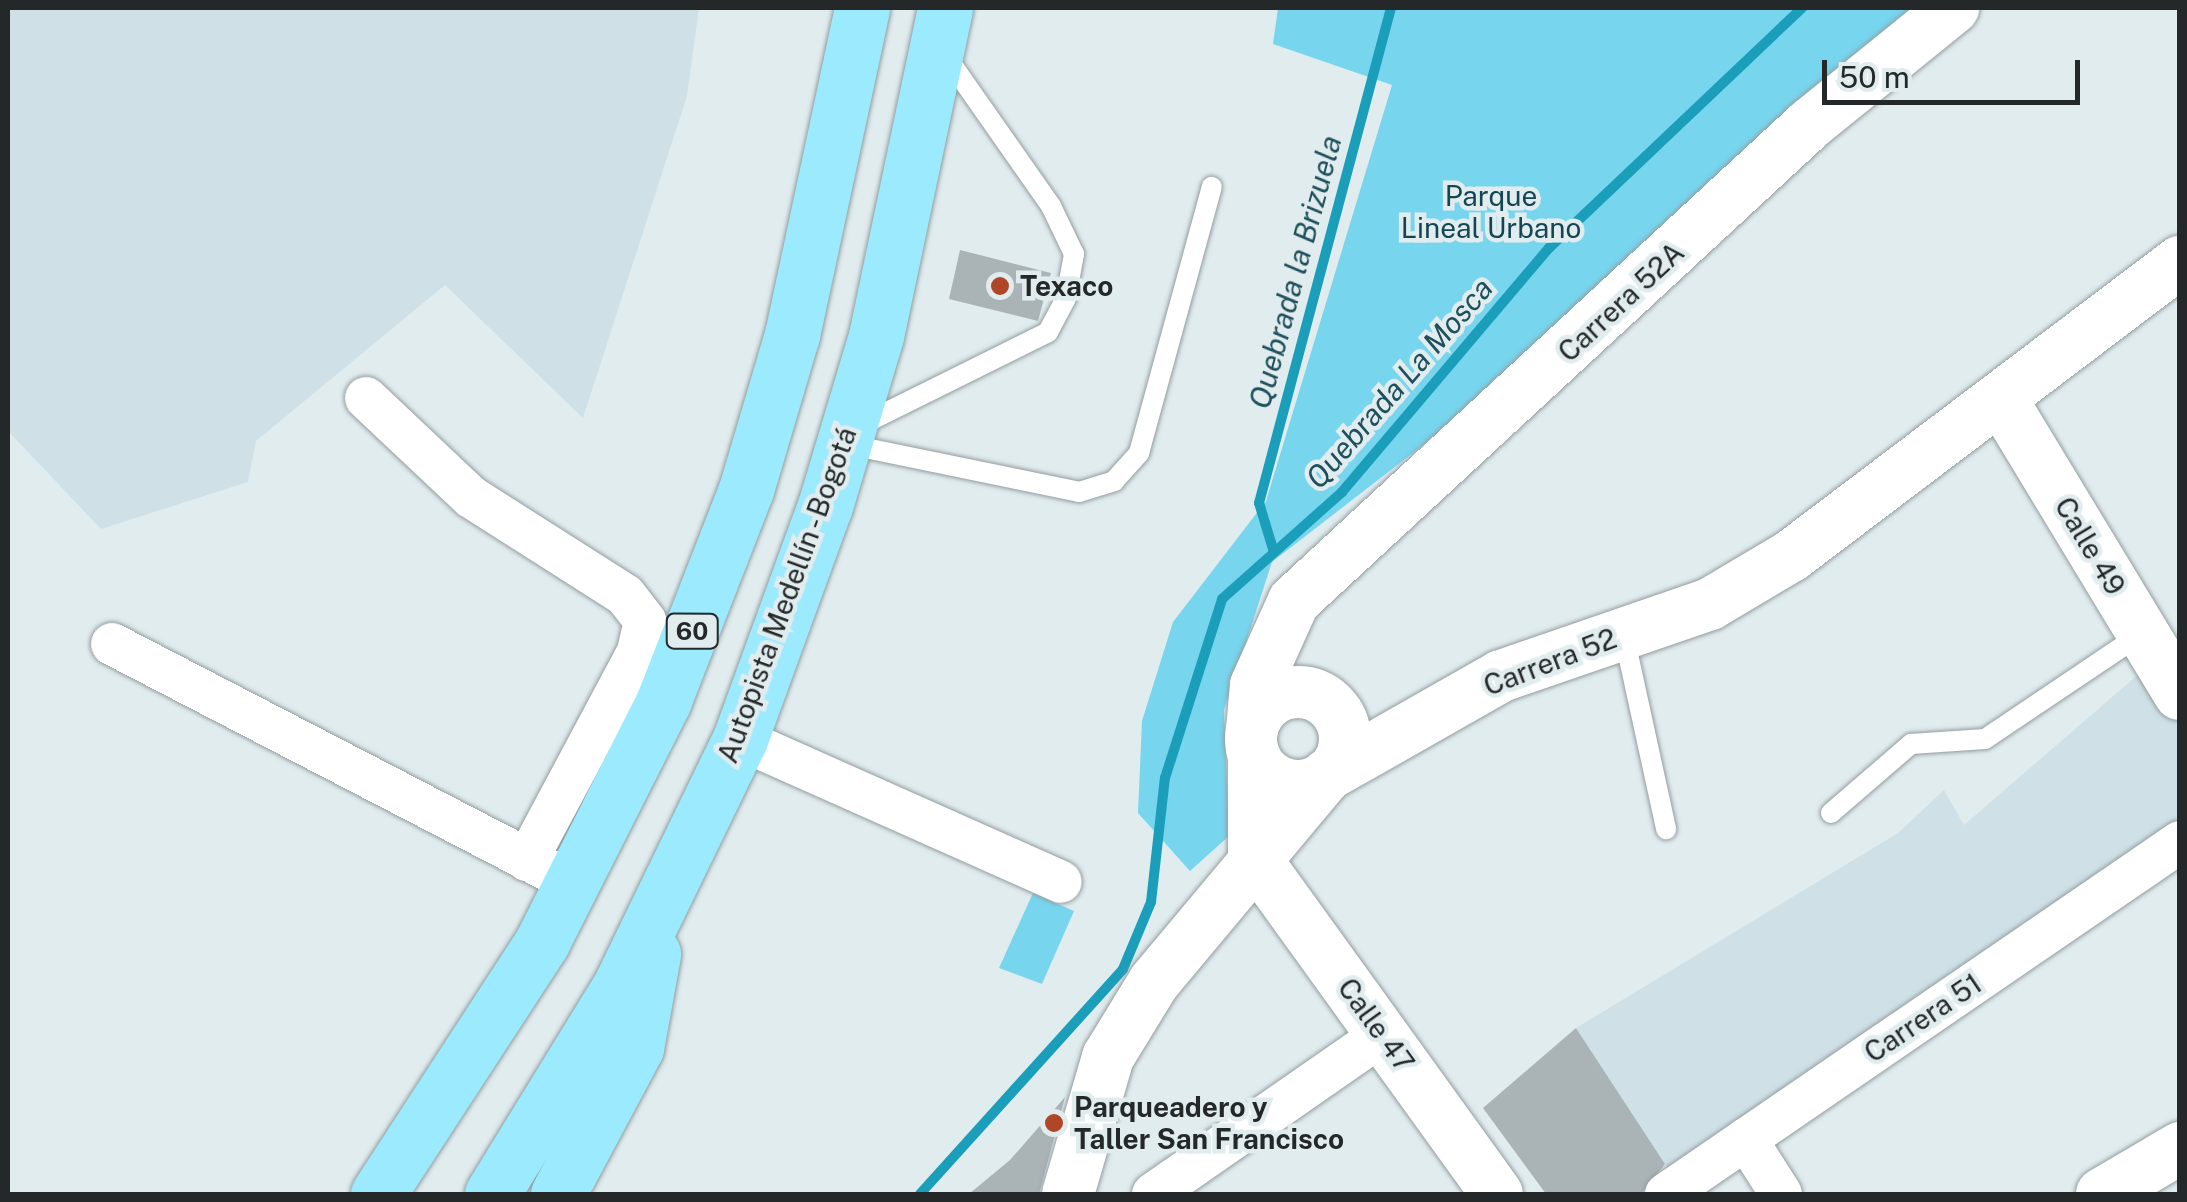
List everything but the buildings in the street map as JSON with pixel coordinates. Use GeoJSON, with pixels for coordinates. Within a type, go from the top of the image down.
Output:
{"type":"FeatureCollection","features":[{"type":"Feature","properties":{"kind":"highway","name":"60"},"geometry":{"type":"LineString","coordinates":[[378,1194],[522,974],[548,870],[614,810],[664,700],[746,490],[820,220],[862,8]]}},
{"type":"Feature","properties":{"kind":"highway","name":"Autopista Medellín - Bogotá"},"geometry":{"type":"LineString","coordinates":[[492,1194],[658,909],[740,738],[846,437],[908,202],[941,25]]}},
{"type":"Feature","properties":{"kind":"highway"},"geometry":{"type":"LineString","coordinates":[[558,1194],[636,1048],[658,909]]}},
{"type":"Feature","properties":{"kind":"street","name":"Carrera 52A"},"geometry":{"type":"LineString","coordinates":[[1254,857],[1253,742],[1270,641],[1294,601],[1811,123],[1953,8]]}},
{"type":"Feature","properties":{"kind":"street","name":"Carrera 52"},"geometry":{"type":"LineString","coordinates":[[1071,1192],[1108,1057],[1154,982],[1254,857],[1327,776],[1502,676],[1710,604],[1790,556],[2180,262]]}},
{"type":"Feature","properties":{"kind":"street"},"geometry":{"type":"LineString","coordinates":[[112,644],[548,870],[638,652],[646,622],[624,594],[471,497],[366,398]]}},
{"type":"Feature","properties":{"kind":"street","name":"Calle 49"},"geometry":{"type":"LineString","coordinates":[[2001,399],[2180,694]]}},
{"type":"Feature","properties":{"kind":"street"},"geometry":{"type":"LineString","coordinates":[[1294,601],[1292,635],[1320,697],[1345,734],[1327,776],[1304,785],[1279,782],[1253,742],[1278,696],[1320,697]]}},
{"type":"Feature","properties":{"kind":"street"},"geometry":{"type":"LineString","coordinates":[[740,738],[1061,882]]}},
{"type":"Feature","properties":{"kind":"street","name":"Carrera 51"},"geometry":{"type":"LineString","coordinates":[[1666,1194],[2180,842]]}},
{"type":"Feature","properties":{"kind":"street","name":"Calle 47"},"geometry":{"type":"LineString","coordinates":[[1254,857],[1497,1194]]}},
{"type":"Feature","properties":{"kind":"street"},"geometry":{"type":"LineString","coordinates":[[1153,1194],[1383,1034]]}},
{"type":"Feature","properties":{"kind":"street"},"geometry":{"type":"LineString","coordinates":[[1746,1139],[1781,1194]]}},
{"type":"Feature","properties":{"kind":"street"},"geometry":{"type":"LineString","coordinates":[[2102,1194],[2180,1148]]}},
{"type":"Feature","properties":{"kind":"lane"},"geometry":{"type":"LineString","coordinates":[[846,437],[1048,332],[1066,298],[1074,254],[1051,206],[941,25]]}},
{"type":"Feature","properties":{"kind":"lane"},"geometry":{"type":"LineString","coordinates":[[846,437],[1079,492],[1114,481],[1139,453],[1212,187]]}},
{"type":"Feature","properties":{"kind":"lane"},"geometry":{"type":"LineString","coordinates":[[1831,813],[1912,744],[1985,738],[2142,632]]}},
{"type":"Feature","properties":{"kind":"lane"},"geometry":{"type":"LineString","coordinates":[[1624,634],[1666,829]]}},
{"type":"Feature","properties":{"kind":"shaded area"},"geometry":{"type":"Polygon","coordinates":[[[8,8],[699,8],[687,96],[583,418],[445,285],[256,441],[248,482],[101,529],[8,431],[8,8]]]}},
{"type":"Feature","properties":{"kind":"shaded area"},"geometry":{"type":"Polygon","coordinates":[[[2148,666],[2179,715],[2179,820],[1668,1168],[1576,1028],[1898,833],[1944,790],[1964,825],[2148,666]]]}},
{"type":"Feature","properties":{"kind":"green space","name":"Parque Lineal Urbano"},"geometry":{"type":"Polygon","coordinates":[[[1278,8],[1914,8],[1480,401],[1272,562],[1224,710],[1229,836],[1190,871],[1138,813],[1142,721],[1173,622],[1266,501],[1392,85],[1273,44],[1278,8]]]}},
{"type":"Feature","properties":{"kind":"green space"},"geometry":{"type":"Polygon","coordinates":[[[1033,893],[1074,911],[1042,984],[999,968],[1033,893]]]}},
{"type":"Feature","properties":{"kind":"waterway","name":"Quebrada la Brizuela"},"geometry":{"type":"LineString","coordinates":[[1273,549],[1259,503],[1391,8]]}},
{"type":"Feature","properties":{"kind":"waterway","name":"Quebrada La Mosca"},"geometry":{"type":"LineString","coordinates":[[920,1194],[1123,969],[1151,902],[1165,778],[1222,599],[1342,492],[1549,248],[1802,8]]}},
{"type":"Feature","properties":{"kind":"place","name":"Texaco"},"geometry":{"type":"Point","coordinates":[1000,286]}},
{"type":"Feature","properties":{"kind":"place","name":"Parqueadero y Taller San Francisco"},"geometry":{"type":"Point","coordinates":[1054,1123]}}]}
